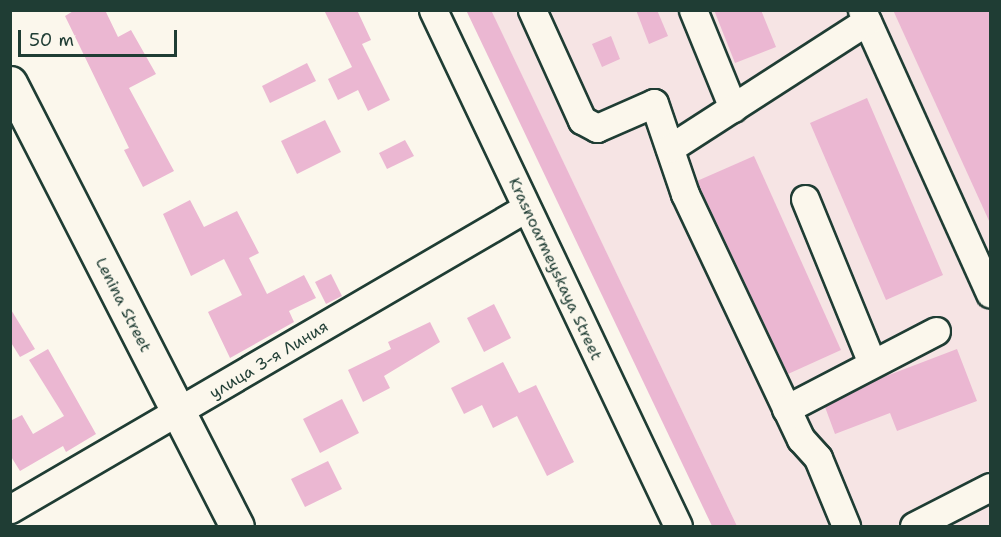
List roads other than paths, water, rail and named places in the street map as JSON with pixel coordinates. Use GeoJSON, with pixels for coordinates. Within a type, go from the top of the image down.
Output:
{"type":"FeatureCollection","features":[{"type":"Feature","properties":{"kind":"main road","name":"Lenina Street"},"geometry":{"type":"LineString","coordinates":[[10,83],[177,414],[237,526]]}},
{"type":"Feature","properties":{"kind":"street","name":"Krasnoarmeyskaya Street"},"geometry":{"type":"LineString","coordinates":[[433,10],[678,526]]}},
{"type":"Feature","properties":{"kind":"street"},"geometry":{"type":"LineString","coordinates":[[532,10],[582,120],[597,128],[654,103],[685,194],[801,439],[818,458],[846,526]]}},
{"type":"Feature","properties":{"kind":"street"},"geometry":{"type":"LineString","coordinates":[[693,10],[733,108]]}},
{"type":"Feature","properties":{"kind":"street"},"geometry":{"type":"LineString","coordinates":[[670,148],[733,108],[865,16],[988,279]]}},
{"type":"Feature","properties":{"kind":"street"},"geometry":{"type":"LineString","coordinates":[[805,199],[872,363]]}},
{"type":"Feature","properties":{"kind":"street","name":"улица 3-я Линия"},"geometry":{"type":"LineString","coordinates":[[10,509],[177,414],[526,208]]}},
{"type":"Feature","properties":{"kind":"street"},"geometry":{"type":"LineString","coordinates":[[786,409],[936,331]]}},
{"type":"Feature","properties":{"kind":"street"},"geometry":{"type":"LineString","coordinates":[[914,526],[990,487]]}}]}
